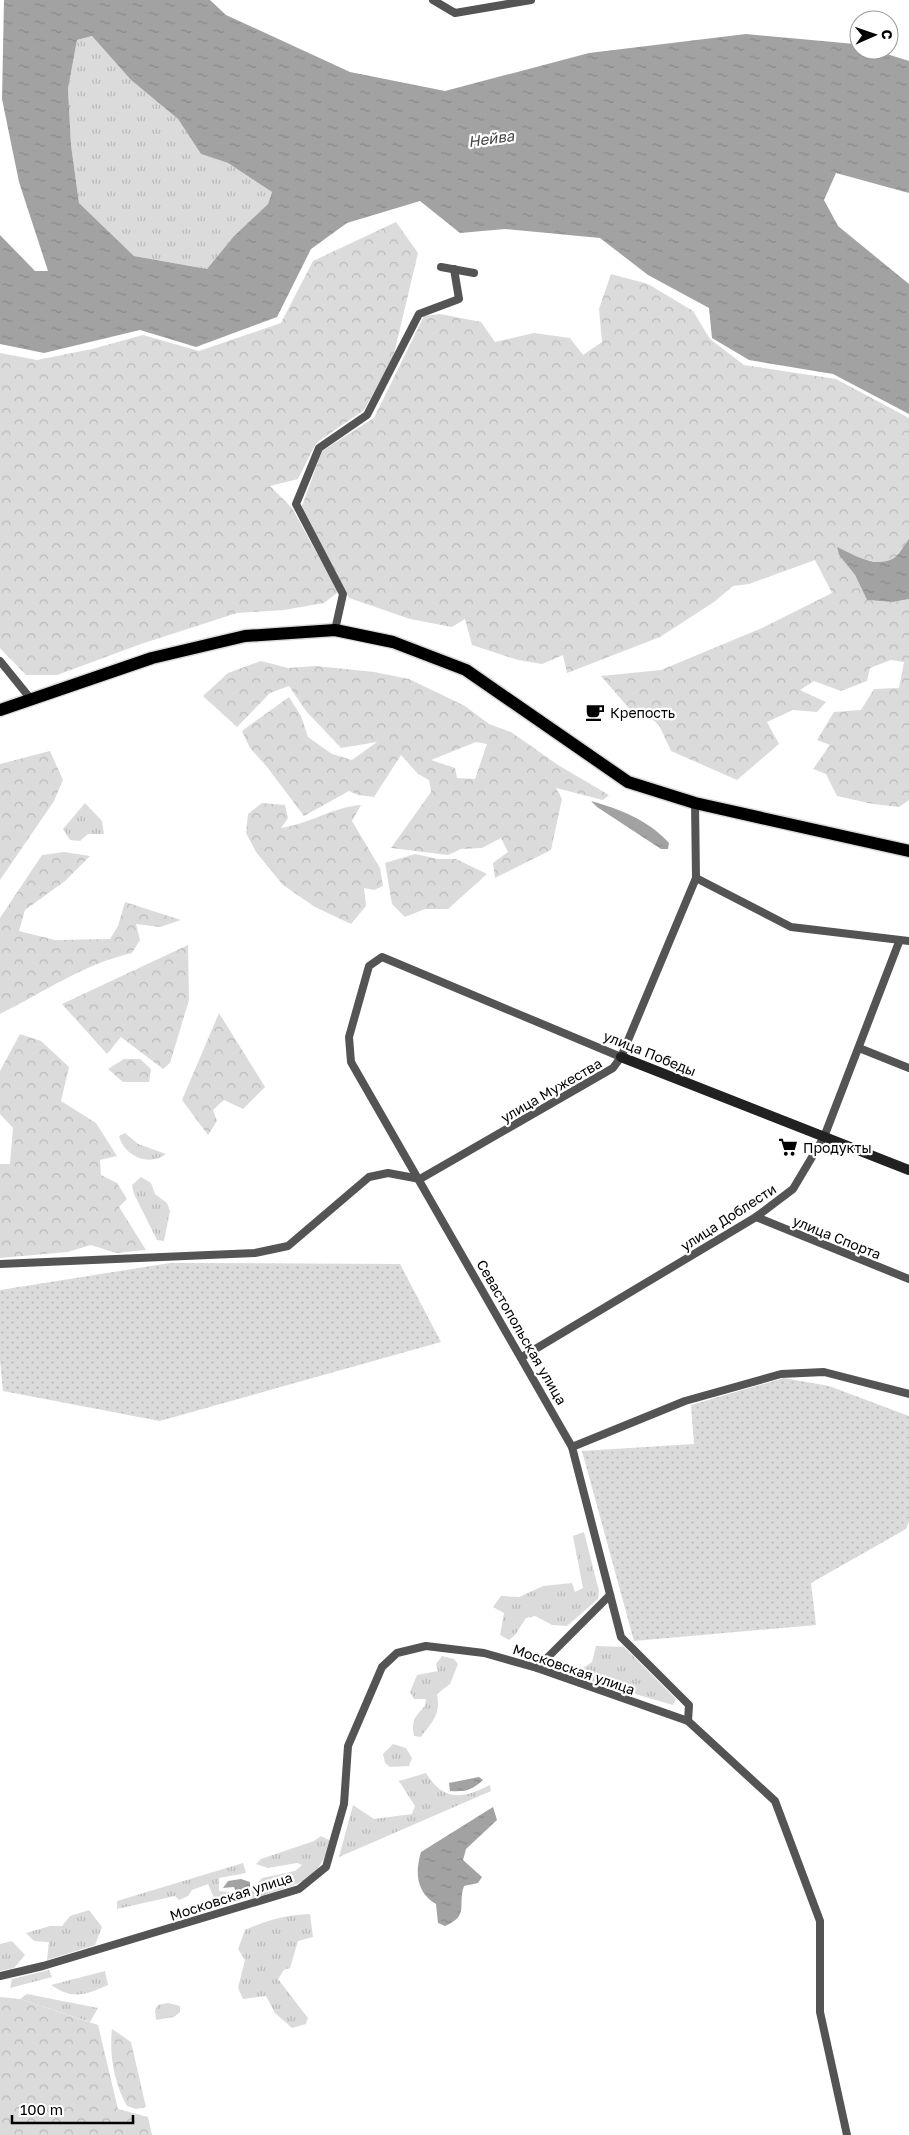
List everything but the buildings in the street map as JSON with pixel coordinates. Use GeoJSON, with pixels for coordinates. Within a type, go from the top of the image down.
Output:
{"type":"FeatureCollection","features":[{"type":"Feature","properties":{"kind":"main road"},"geometry":{"type":"LineString","coordinates":[[0,710],[30,698],[152,658],[245,636],[335,630],[393,642],[466,670],[628,782],[695,803],[909,851]]}},
{"type":"Feature","properties":{"kind":"street"},"geometry":{"type":"LineString","coordinates":[[433,0],[455,12],[531,0]]}},
{"type":"Feature","properties":{"kind":"street"},"geometry":{"type":"LineString","coordinates":[[441,267],[474,272]]}},
{"type":"Feature","properties":{"kind":"street"},"geometry":{"type":"LineString","coordinates":[[335,630],[343,594],[296,504],[303,482],[319,448],[367,415],[420,314],[459,299],[454,269]]}},
{"type":"Feature","properties":{"kind":"street"},"geometry":{"type":"LineString","coordinates":[[0,661],[30,698]]}},
{"type":"Feature","properties":{"kind":"street","name":"улица Мужества"},"geometry":{"type":"LineString","coordinates":[[420,1179],[613,1068],[621,1057],[696,878],[695,803]]}},
{"type":"Feature","properties":{"kind":"street"},"geometry":{"type":"LineString","coordinates":[[696,878],[791,927],[909,942]]}},
{"type":"Feature","properties":{"kind":"street","name":"улица Доблести"},"geometry":{"type":"LineString","coordinates":[[522,1357],[756,1217],[793,1189],[824,1137],[899,942]]}},
{"type":"Feature","properties":{"kind":"street","name":"улица Победы"},"geometry":{"type":"LineString","coordinates":[[382,957],[621,1057],[909,1170]]}},
{"type":"Feature","properties":{"kind":"street","name":"Севастопольская улица"},"geometry":{"type":"LineString","coordinates":[[382,957],[369,966],[348,1037],[351,1062],[420,1179],[572,1447],[621,1638],[689,1705],[688,1721]]}},
{"type":"Feature","properties":{"kind":"street"},"geometry":{"type":"LineString","coordinates":[[859,1048],[909,1068]]}},
{"type":"Feature","properties":{"kind":"street"},"geometry":{"type":"LineString","coordinates":[[0,1264],[255,1253],[288,1246],[369,1177],[388,1173],[420,1179]]}},
{"type":"Feature","properties":{"kind":"street","name":"улица Спорта"},"geometry":{"type":"LineString","coordinates":[[756,1217],[909,1280]]}},
{"type":"Feature","properties":{"kind":"street"},"geometry":{"type":"LineString","coordinates":[[572,1447],[685,1401],[780,1374],[824,1372],[909,1394]]}},
{"type":"Feature","properties":{"kind":"street"},"geometry":{"type":"LineString","coordinates":[[537,1668],[610,1595]]}},
{"type":"Feature","properties":{"kind":"street","name":"Московская улица"},"geometry":{"type":"LineString","coordinates":[[0,1976],[43,1966],[298,1889],[326,1867],[344,1804],[348,1746],[382,1667],[397,1653],[426,1646],[484,1653],[537,1668],[688,1721]]}},
{"type":"Feature","properties":{"kind":"street"},"geometry":{"type":"LineString","coordinates":[[688,1721],[775,1801],[820,1921],[820,2012],[847,2135]]}},
{"type":"Feature","properties":{"kind":"green space"},"geometry":{"type":"Polygon","coordinates":[[[92,36],[131,80],[178,119],[201,154],[228,163],[272,192],[268,204],[234,236],[207,269],[134,256],[79,203],[71,145],[68,89],[77,40],[92,36]]]}},
{"type":"Feature","properties":{"kind":"green space"},"geometry":{"type":"Polygon","coordinates":[[[396,222],[418,253],[393,358],[364,410],[316,443],[298,479],[270,486],[292,508],[338,592],[324,603],[284,610],[237,613],[141,644],[57,675],[26,675],[0,648],[0,353],[37,360],[92,349],[143,335],[199,351],[281,323],[313,261],[396,222]]]}},
{"type":"Feature","properties":{"kind":"green space"},"geometry":{"type":"Polygon","coordinates":[[[611,274],[648,284],[693,311],[710,339],[744,365],[836,379],[909,418],[909,539],[896,557],[882,563],[862,559],[837,548],[839,555],[855,575],[867,600],[893,602],[909,599],[909,800],[899,807],[873,804],[837,796],[826,774],[813,769],[830,745],[817,740],[834,712],[861,710],[874,689],[899,688],[904,662],[891,660],[870,668],[867,681],[841,691],[814,681],[800,690],[826,702],[817,712],[793,710],[767,722],[779,744],[737,780],[671,751],[659,725],[641,710],[633,713],[601,676],[661,670],[762,628],[832,593],[815,560],[749,584],[733,586],[714,602],[660,637],[567,673],[563,655],[542,664],[518,660],[472,645],[465,619],[452,627],[410,619],[349,598],[302,506],[322,451],[374,418],[424,316],[440,314],[481,322],[495,342],[534,333],[570,338],[583,355],[602,342],[599,309],[611,274]]]}},
{"type":"Feature","properties":{"kind":"green space"},"geometry":{"type":"Polygon","coordinates":[[[261,661],[288,668],[316,666],[374,672],[409,679],[465,706],[489,724],[511,732],[558,765],[609,795],[603,800],[556,788],[562,799],[551,850],[495,878],[493,863],[508,852],[501,838],[482,848],[461,849],[448,855],[391,848],[431,792],[429,780],[418,774],[401,755],[374,797],[358,795],[349,791],[304,816],[250,748],[242,731],[289,697],[301,716],[308,737],[332,754],[352,760],[377,742],[341,748],[306,711],[289,686],[270,693],[237,727],[203,696],[228,673],[261,661]],[[476,742],[431,760],[455,768],[457,778],[475,779],[487,744],[476,742]]]}},
{"type":"Feature","properties":{"kind":"green space"},"geometry":{"type":"Polygon","coordinates":[[[50,751],[63,780],[54,801],[0,880],[0,764],[50,751]]]}},
{"type":"Feature","properties":{"kind":"green space"},"geometry":{"type":"Polygon","coordinates":[[[85,803],[102,821],[104,834],[88,834],[80,841],[70,840],[63,829],[85,803]]]}},
{"type":"Feature","properties":{"kind":"green space"},"geometry":{"type":"Polygon","coordinates":[[[262,803],[285,805],[288,818],[281,828],[351,806],[361,805],[352,821],[380,868],[383,886],[374,890],[364,888],[366,906],[351,924],[315,907],[283,885],[256,852],[246,833],[248,814],[262,803]]]}},
{"type":"Feature","properties":{"kind":"green space"},"geometry":{"type":"Polygon","coordinates":[[[64,852],[90,856],[65,881],[25,910],[19,931],[55,940],[110,939],[118,926],[125,902],[181,920],[160,927],[136,924],[140,940],[132,953],[81,971],[0,1014],[0,918],[42,855],[64,852]]]}},
{"type":"Feature","properties":{"kind":"green space"},"geometry":{"type":"Polygon","coordinates":[[[415,854],[438,859],[456,859],[487,874],[448,909],[425,909],[405,917],[392,904],[385,863],[415,854]]]}},
{"type":"Feature","properties":{"kind":"green space"},"geometry":{"type":"Polygon","coordinates":[[[188,945],[189,1000],[170,1063],[163,1069],[121,1037],[107,1054],[62,1004],[188,945]]]}},
{"type":"Feature","properties":{"kind":"green space"},"geometry":{"type":"Polygon","coordinates":[[[219,1013],[265,1087],[243,1109],[224,1100],[213,1110],[217,1121],[208,1135],[182,1100],[219,1013]]]}},
{"type":"Feature","properties":{"kind":"green space"},"geometry":{"type":"Polygon","coordinates":[[[20,1034],[41,1041],[69,1067],[61,1101],[96,1123],[117,1156],[100,1160],[101,1175],[117,1183],[127,1199],[119,1207],[146,1250],[116,1253],[91,1245],[67,1252],[0,1258],[0,1164],[10,1164],[13,1128],[0,1114],[0,1071],[20,1034]]]}},
{"type":"Feature","properties":{"kind":"green space"},"geometry":{"type":"Polygon","coordinates":[[[124,1059],[140,1059],[151,1069],[149,1082],[123,1082],[108,1069],[124,1059]]]}},
{"type":"Feature","properties":{"kind":"green space"},"geometry":{"type":"Polygon","coordinates":[[[125,1133],[138,1144],[166,1154],[159,1158],[145,1159],[132,1154],[126,1149],[119,1136],[125,1133]]]}},
{"type":"Feature","properties":{"kind":"green space"},"geometry":{"type":"Polygon","coordinates":[[[141,1177],[151,1183],[155,1194],[167,1203],[170,1211],[164,1241],[157,1240],[134,1194],[132,1185],[141,1177]]]}},
{"type":"Feature","properties":{"kind":"green space"},"geometry":{"type":"Polygon","coordinates":[[[170,1263],[400,1264],[441,1342],[160,1421],[3,1391],[0,1360],[0,1290],[170,1263]]]}},
{"type":"Feature","properties":{"kind":"green space"},"geometry":{"type":"Polygon","coordinates":[[[784,1378],[829,1386],[909,1416],[909,1522],[906,1529],[811,1583],[816,1625],[634,1641],[582,1451],[694,1444],[691,1405],[784,1378]]]}},
{"type":"Feature","properties":{"kind":"green space"},"geometry":{"type":"Polygon","coordinates":[[[584,1532],[599,1591],[598,1599],[567,1626],[552,1625],[535,1616],[526,1618],[515,1635],[509,1640],[500,1635],[504,1613],[493,1607],[501,1596],[519,1597],[543,1586],[572,1583],[575,1592],[583,1588],[573,1536],[584,1532]]]}},
{"type":"Feature","properties":{"kind":"green space"},"geometry":{"type":"Polygon","coordinates":[[[596,1646],[624,1647],[676,1699],[673,1705],[587,1680],[580,1670],[592,1662],[596,1646]]]}},
{"type":"Feature","properties":{"kind":"green space"},"geometry":{"type":"Polygon","coordinates":[[[442,1656],[454,1659],[458,1664],[450,1684],[437,1694],[438,1708],[435,1718],[421,1737],[414,1736],[413,1726],[415,1719],[425,1706],[426,1699],[414,1699],[410,1692],[417,1675],[438,1671],[436,1664],[442,1656]]]}},
{"type":"Feature","properties":{"kind":"green space"},"geometry":{"type":"Polygon","coordinates":[[[393,1744],[406,1748],[412,1758],[409,1766],[390,1767],[385,1763],[383,1754],[393,1744]]]}},
{"type":"Feature","properties":{"kind":"green space"},"geometry":{"type":"Polygon","coordinates":[[[426,1773],[440,1789],[454,1795],[471,1793],[490,1785],[491,1791],[339,1857],[353,1805],[374,1819],[412,1814],[415,1806],[399,1781],[426,1773]]]}},
{"type":"Feature","properties":{"kind":"green space"},"geometry":{"type":"Polygon","coordinates":[[[321,1836],[331,1841],[321,1863],[312,1875],[292,1886],[250,1899],[249,1893],[262,1878],[295,1871],[302,1865],[297,1863],[268,1868],[256,1864],[261,1859],[314,1841],[321,1836]]]}},
{"type":"Feature","properties":{"kind":"green space"},"geometry":{"type":"Polygon","coordinates":[[[243,1863],[246,1873],[219,1878],[219,1891],[230,1892],[217,1905],[208,1884],[192,1890],[188,1896],[179,1900],[175,1896],[117,1909],[117,1901],[243,1863]]]}},
{"type":"Feature","properties":{"kind":"green space"},"geometry":{"type":"Polygon","coordinates":[[[89,1910],[102,1927],[95,1945],[47,1960],[49,1942],[34,1941],[26,1933],[50,1926],[62,1926],[70,1916],[89,1910]]]}},
{"type":"Feature","properties":{"kind":"green space"},"geometry":{"type":"Polygon","coordinates":[[[310,1914],[313,1937],[298,1941],[290,1968],[284,1970],[278,1979],[308,2018],[306,2024],[292,2028],[275,2013],[266,1996],[243,1999],[238,1988],[245,1960],[238,1949],[245,1930],[277,1919],[310,1914]]]}},
{"type":"Feature","properties":{"kind":"green space"},"geometry":{"type":"Polygon","coordinates":[[[12,1941],[25,1955],[14,1968],[0,1971],[0,1944],[12,1941]]]}},
{"type":"Feature","properties":{"kind":"green space"},"geometry":{"type":"Polygon","coordinates":[[[49,1970],[52,1977],[10,1988],[12,1979],[49,1970]]]}},
{"type":"Feature","properties":{"kind":"green space"},"geometry":{"type":"Polygon","coordinates":[[[105,1971],[108,1985],[86,1993],[66,1993],[51,1985],[105,1971]]]}},
{"type":"Feature","properties":{"kind":"green space"},"geometry":{"type":"Polygon","coordinates":[[[27,1994],[98,2008],[90,2022],[20,1999],[27,1994]]]}},
{"type":"Feature","properties":{"kind":"green space"},"geometry":{"type":"Polygon","coordinates":[[[0,1997],[20,1999],[98,2025],[118,2109],[148,2117],[152,2135],[0,2135],[0,1997]]]}},
{"type":"Feature","properties":{"kind":"green space"},"geometry":{"type":"Polygon","coordinates":[[[168,2003],[180,2006],[180,2012],[174,2017],[156,2020],[155,2010],[158,2005],[168,2003]]]}},
{"type":"Feature","properties":{"kind":"green space"},"geometry":{"type":"Polygon","coordinates":[[[112,2029],[131,2042],[146,2107],[136,2109],[127,2106],[122,2097],[116,2078],[111,2048],[112,2029]]]}},
{"type":"Feature","properties":{"kind":"water","name":"Нейва"},"geometry":{"type":"Polygon","coordinates":[[[4,0],[210,0],[226,15],[350,72],[445,91],[589,53],[746,34],[849,43],[849,60],[899,60],[899,58],[909,61],[909,193],[836,173],[824,200],[838,226],[909,284],[909,414],[833,374],[749,360],[712,338],[709,308],[648,275],[600,238],[505,229],[460,233],[420,201],[347,223],[311,249],[277,317],[196,347],[140,330],[44,353],[0,344],[0,235],[35,271],[48,271],[19,182],[2,99],[4,0]],[[92,36],[77,40],[68,89],[71,145],[79,203],[134,256],[207,269],[234,236],[268,204],[272,192],[228,163],[201,154],[178,119],[131,80],[92,36]]]}},
{"type":"Feature","properties":{"kind":"water"},"geometry":{"type":"Polygon","coordinates":[[[909,539],[909,599],[893,602],[867,600],[855,575],[839,555],[837,547],[865,560],[880,562],[894,558],[909,539]]]}},
{"type":"Feature","properties":{"kind":"water"},"geometry":{"type":"Polygon","coordinates":[[[591,801],[633,816],[643,822],[669,843],[668,849],[661,849],[597,807],[591,801]]]}},
{"type":"Feature","properties":{"kind":"water"},"geometry":{"type":"Polygon","coordinates":[[[479,1777],[483,1780],[472,1788],[465,1791],[450,1791],[449,1783],[479,1777]]]}},
{"type":"Feature","properties":{"kind":"water"},"geometry":{"type":"Polygon","coordinates":[[[493,1807],[497,1820],[466,1849],[463,1860],[482,1877],[478,1883],[464,1886],[458,1918],[445,1926],[438,1923],[436,1904],[424,1894],[419,1881],[418,1867],[421,1852],[493,1807]]]}},
{"type":"Feature","properties":{"kind":"water"},"geometry":{"type":"Polygon","coordinates":[[[241,1879],[250,1882],[250,1889],[246,1893],[237,1895],[234,1887],[223,1888],[228,1881],[241,1879]]]}},
{"type":"Feature","properties":{"kind":"place","name":"Крепость"},"geometry":{"type":"Point","coordinates":[595,712]}},
{"type":"Feature","properties":{"kind":"place","name":"Продукты"},"geometry":{"type":"Point","coordinates":[788,1147]}}]}
